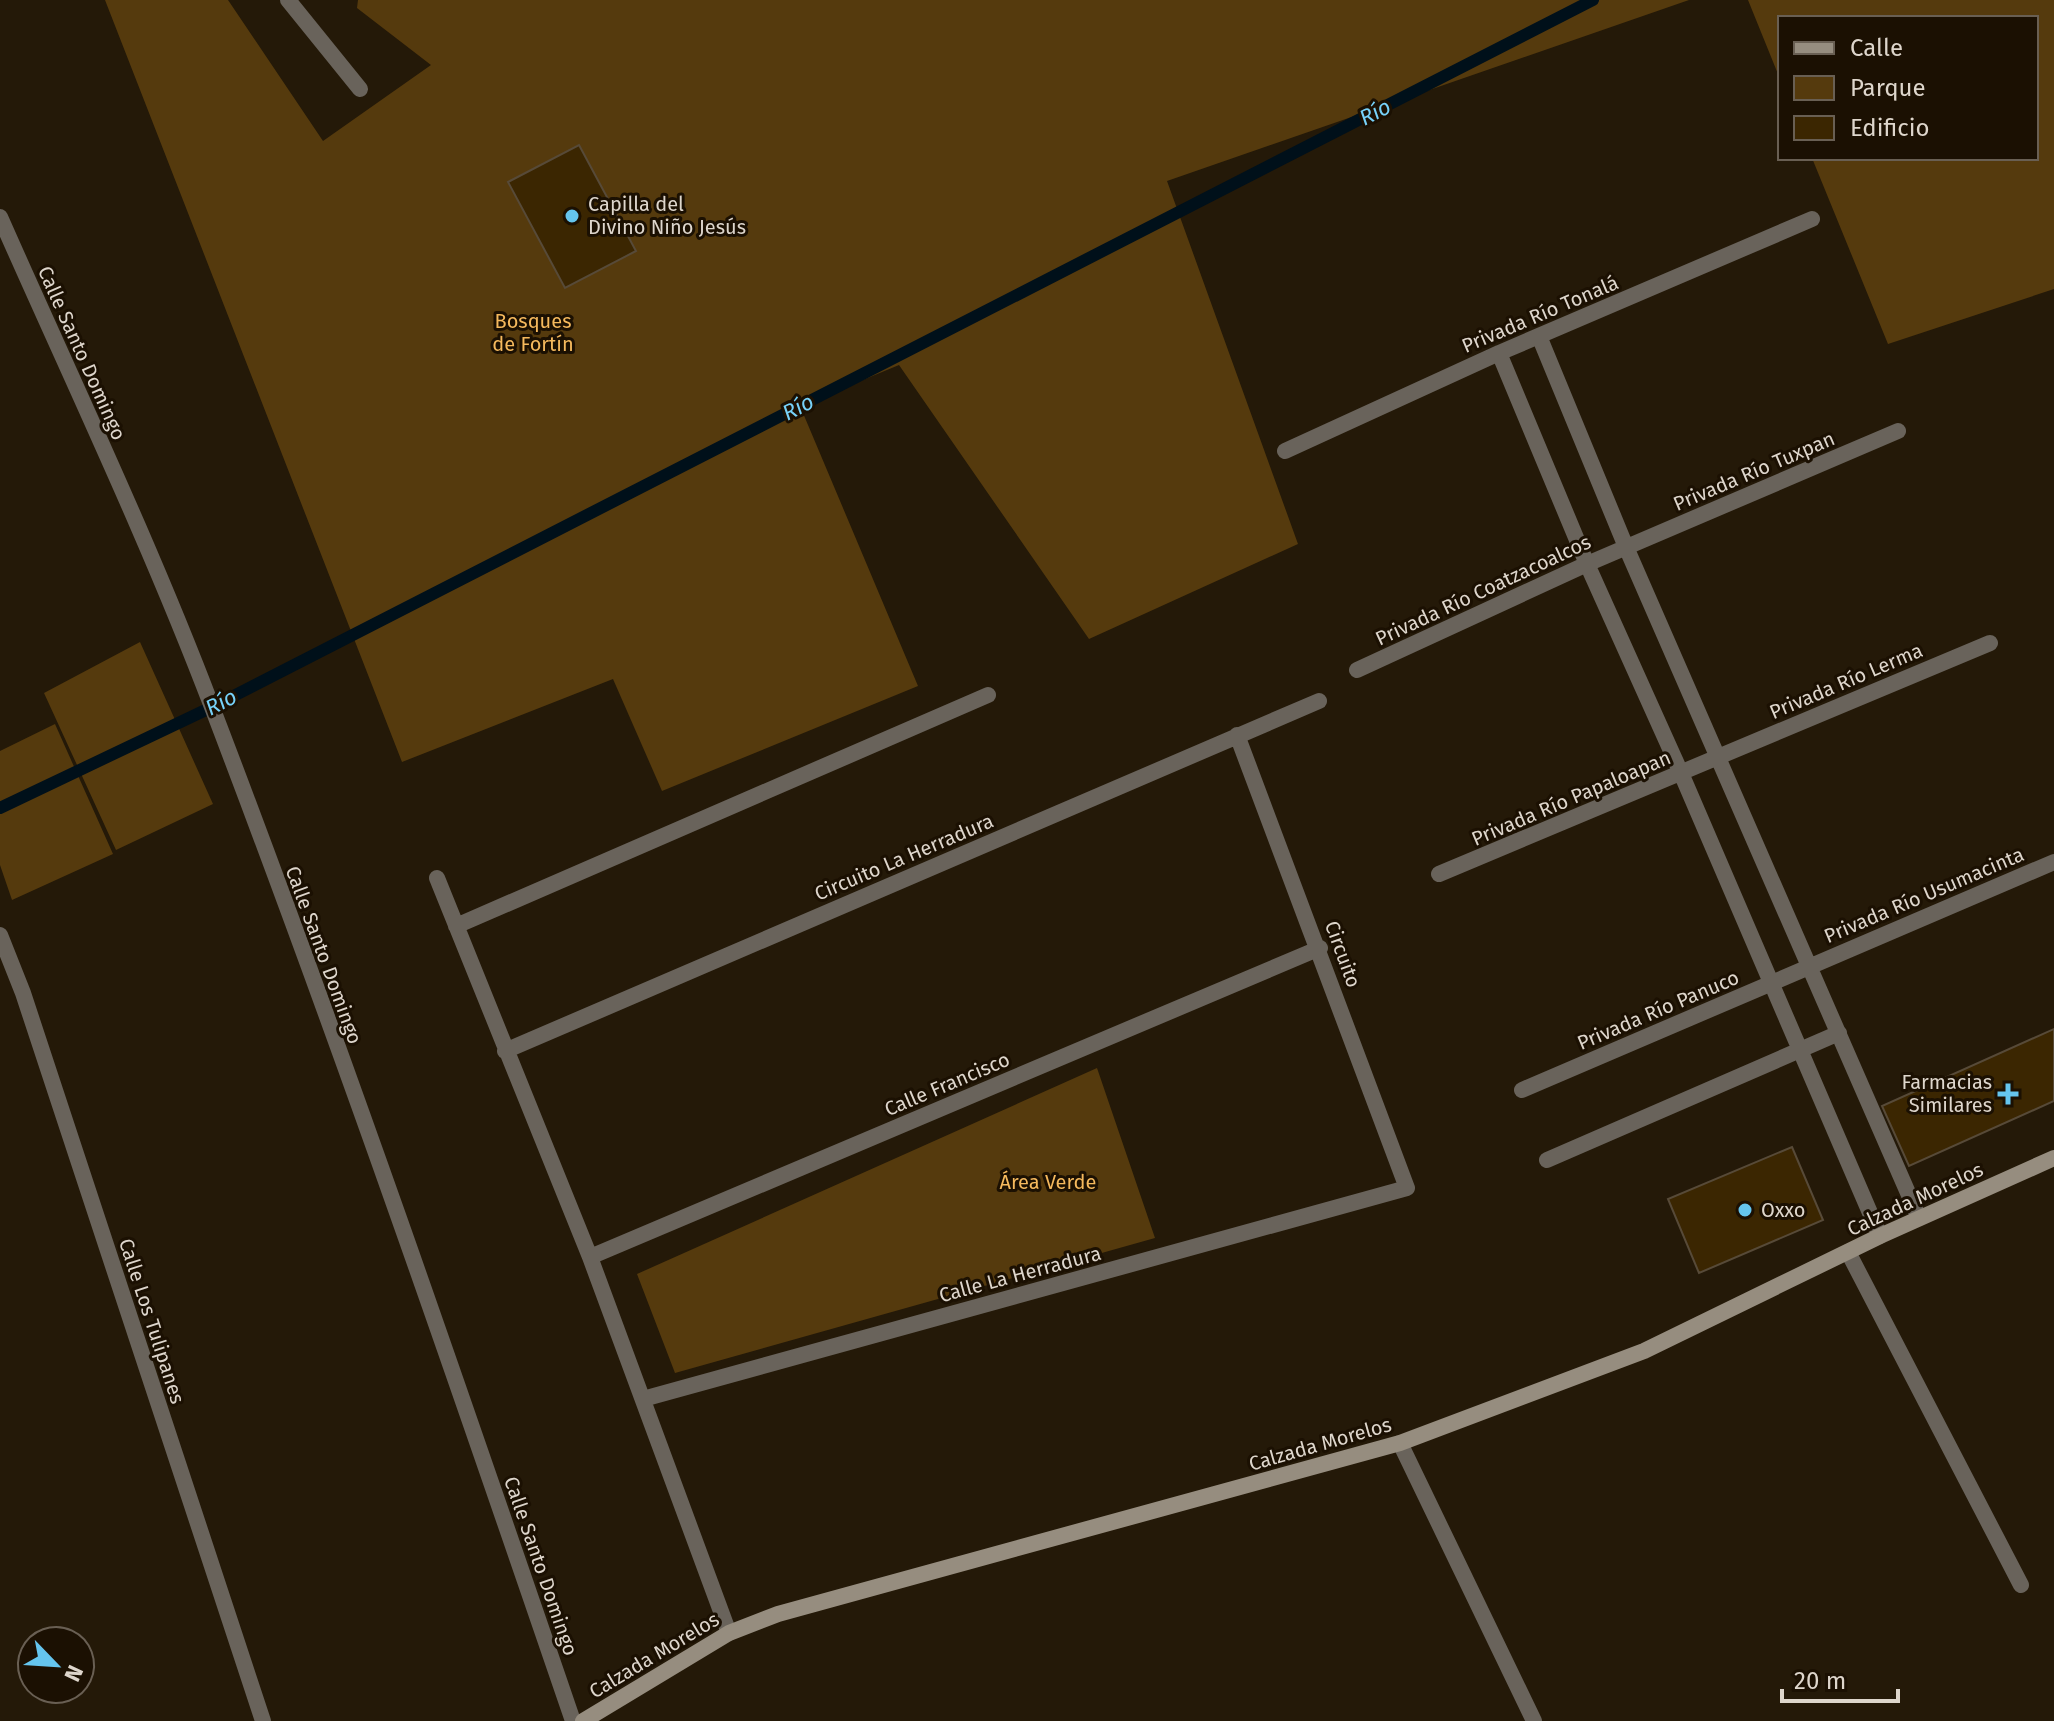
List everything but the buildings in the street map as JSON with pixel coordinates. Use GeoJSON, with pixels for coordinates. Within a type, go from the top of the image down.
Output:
{"type":"FeatureCollection","features":[{"type":"Feature","properties":{"kind":"street"},"geometry":{"type":"LineString","coordinates":[[288,0],[360,89]]}},
{"type":"Feature","properties":{"kind":"street","name":"Calle Santo Domingo"},"geometry":{"type":"LineString","coordinates":[[0,217],[158,573],[212,707],[441,1335],[573,1721]]}},
{"type":"Feature","properties":{"kind":"street","name":"Privada Río Tonalá"},"geometry":{"type":"LineString","coordinates":[[1285,451],[1499,353],[1812,219]]}},
{"type":"Feature","properties":{"kind":"street"},"geometry":{"type":"LineString","coordinates":[[1539,336],[1626,547],[1919,1218]]}},
{"type":"Feature","properties":{"kind":"street"},"geometry":{"type":"LineString","coordinates":[[1499,353],[1587,564],[1681,773],[1880,1236]]}},
{"type":"Feature","properties":{"kind":"street","name":"Privada Río Tuxpan"},"geometry":{"type":"LineString","coordinates":[[1626,547],[1898,431]]}},
{"type":"Feature","properties":{"kind":"street","name":"Privada Río Coatzacoalcos"},"geometry":{"type":"LineString","coordinates":[[1357,670],[1626,547]]}},
{"type":"Feature","properties":{"kind":"street","name":"Privada Río Lerma"},"geometry":{"type":"LineString","coordinates":[[1718,757],[1990,643]]}},
{"type":"Feature","properties":{"kind":"street"},"geometry":{"type":"LineString","coordinates":[[456,926],[988,695]]}},
{"type":"Feature","properties":{"kind":"street","name":"Circuito La Herradura"},"geometry":{"type":"LineString","coordinates":[[505,1051],[1319,701]]}},
{"type":"Feature","properties":{"kind":"street","name":"Circuito"},"geometry":{"type":"LineString","coordinates":[[1237,735],[1320,948],[1407,1188]]}},
{"type":"Feature","properties":{"kind":"street","name":"Privada Río Papaloapan"},"geometry":{"type":"LineString","coordinates":[[1439,874],[1718,757]]}},
{"type":"Feature","properties":{"kind":"street","name":"Privada Río Usumacinta"},"geometry":{"type":"LineString","coordinates":[[1810,966],[2054,862]]}},
{"type":"Feature","properties":{"kind":"street"},"geometry":{"type":"LineString","coordinates":[[437,878],[590,1257],[729,1633]]}},
{"type":"Feature","properties":{"kind":"street","name":"Calle Los Tulipanes"},"geometry":{"type":"LineString","coordinates":[[0,935],[23,993],[263,1721]]}},
{"type":"Feature","properties":{"kind":"street","name":"Calle Francisco"},"geometry":{"type":"LineString","coordinates":[[590,1257],[1320,948]]}},
{"type":"Feature","properties":{"kind":"street","name":"Privada Río Panuco"},"geometry":{"type":"LineString","coordinates":[[1522,1090],[1810,966]]}},
{"type":"Feature","properties":{"kind":"street"},"geometry":{"type":"LineString","coordinates":[[1547,1160],[1839,1033]]}},
{"type":"Feature","properties":{"kind":"street","name":"Calzada Morelos"},"geometry":{"type":"LineString","coordinates":[[583,1721],[729,1633],[778,1614],[1400,1443],[1644,1351],[1880,1236],[2054,1158]]}},
{"type":"Feature","properties":{"kind":"street","name":"Calle La Herradura"},"geometry":{"type":"LineString","coordinates":[[643,1399],[1407,1188]]}},
{"type":"Feature","properties":{"kind":"street"},"geometry":{"type":"LineString","coordinates":[[1848,1252],[2021,1585]]}},
{"type":"Feature","properties":{"kind":"street"},"geometry":{"type":"LineString","coordinates":[[1400,1443],[1534,1721]]}},
{"type":"Feature","properties":{"kind":"green space","name":"Bosques de Fortín"},"geometry":{"type":"Polygon","coordinates":[[[105,0],[228,0],[323,141],[431,65],[357,8],[358,0],[1689,0],[1167,181],[1298,544],[1089,639],[899,365],[800,406],[918,686],[662,791],[613,679],[402,762],[105,0]]]}},
{"type":"Feature","properties":{"kind":"green space"},"geometry":{"type":"Polygon","coordinates":[[[1748,0],[2054,0],[2054,289],[1888,344],[1813,160],[2038,160],[2038,16],[1778,16],[1778,74],[1748,0]]]}},
{"type":"Feature","properties":{"kind":"green space"},"geometry":{"type":"Polygon","coordinates":[[[140,642],[213,804],[116,850],[44,693],[140,642]]]}},
{"type":"Feature","properties":{"kind":"green space"},"geometry":{"type":"Polygon","coordinates":[[[55,724],[113,854],[12,900],[0,865],[0,751],[55,724]]]}},
{"type":"Feature","properties":{"kind":"green space","name":"Área Verde"},"geometry":{"type":"Polygon","coordinates":[[[1097,1068],[1155,1238],[675,1373],[637,1274],[1097,1068]]]}},
{"type":"Feature","properties":{"kind":"waterway","name":"Río"},"geometry":{"type":"LineString","coordinates":[[0,808],[212,707],[1593,0]]}},
{"type":"Feature","properties":{"kind":"place","name":"Capilla del Divino Niño Jesús"},"geometry":{"type":"Point","coordinates":[572,216]}},
{"type":"Feature","properties":{"kind":"place","name":"Farmacias Similares"},"geometry":{"type":"Point","coordinates":[2008,1094]}},
{"type":"Feature","properties":{"kind":"place","name":"Oxxo"},"geometry":{"type":"Point","coordinates":[1745,1210]}}]}
